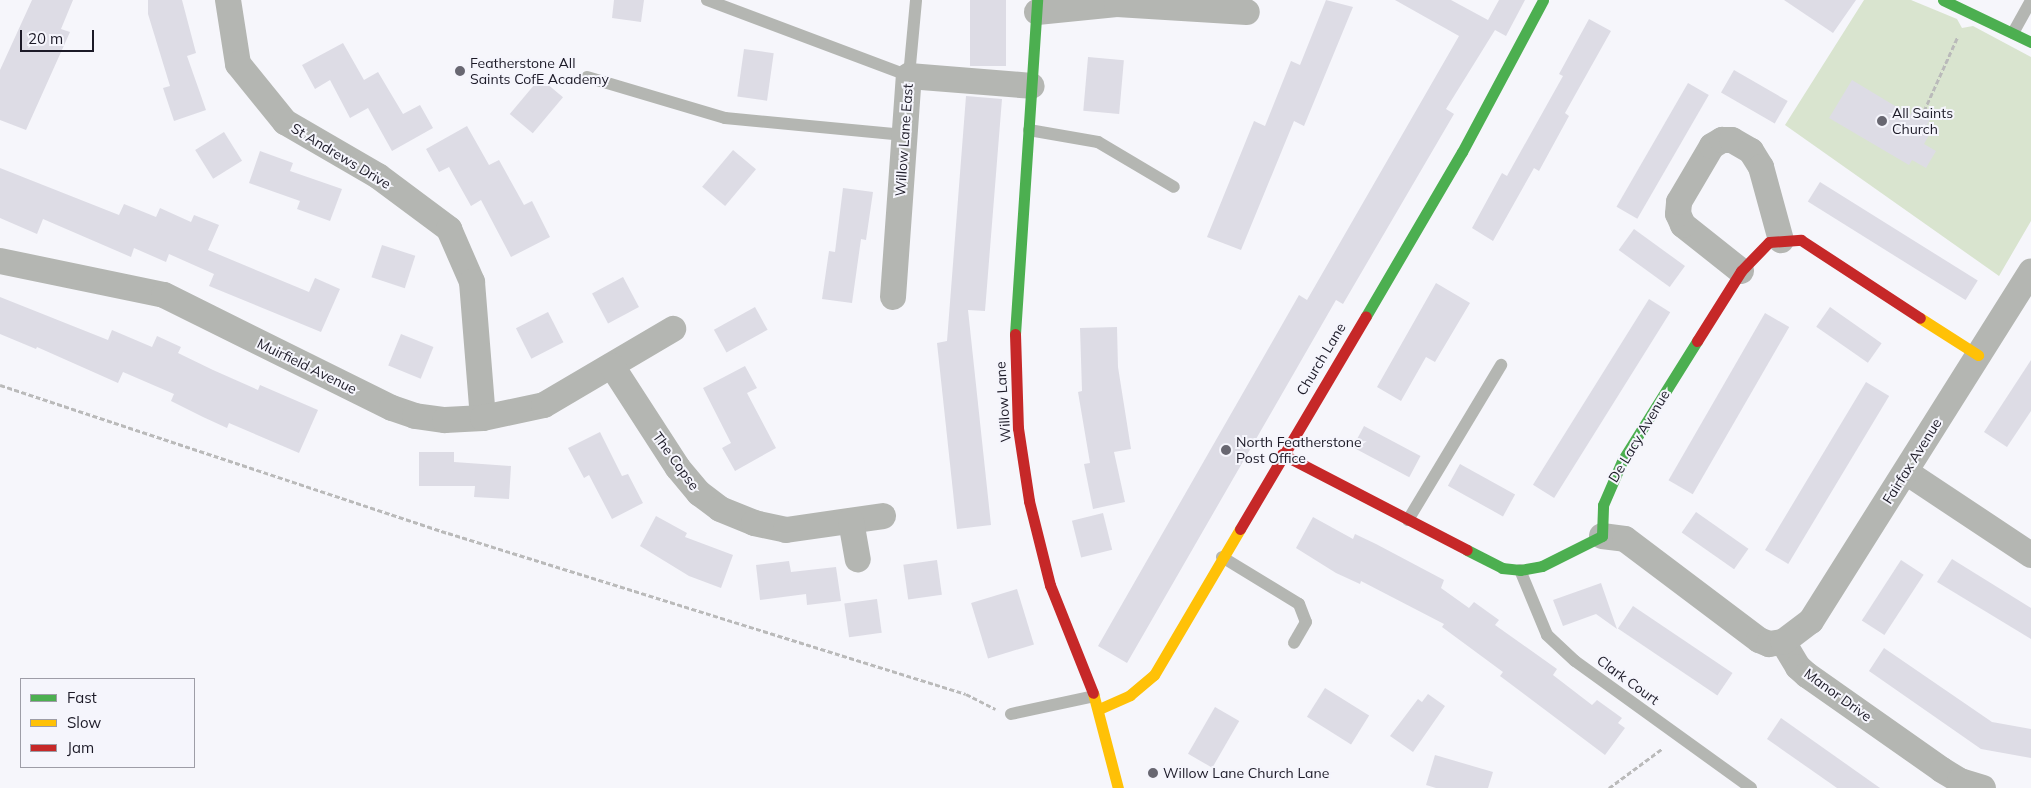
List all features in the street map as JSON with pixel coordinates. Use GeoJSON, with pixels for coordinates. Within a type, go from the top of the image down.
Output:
{"type":"FeatureCollection","features":[{"type":"Feature","properties":{"kind":"street","name":"St Andrews Drive"},"geometry":{"type":"LineString","coordinates":[[228,0],[238,64],[285,122],[378,176],[449,229],[472,282],[483,418]]}},
{"type":"Feature","properties":{"kind":"street","name":"Church Lane"},"geometry":{"type":"LineString","coordinates":[[1099,709],[1130,695],[1154,675],[1282,454],[1462,152],[1543,0]]}},
{"type":"Feature","properties":{"kind":"street"},"geometry":{"type":"LineString","coordinates":[[1943,0],[2031,42]]}},
{"type":"Feature","properties":{"kind":"street"},"geometry":{"type":"LineString","coordinates":[[1037,6],[1117,4],[1247,12]]}},
{"type":"Feature","properties":{"kind":"street","name":"Willow Lane"},"geometry":{"type":"LineString","coordinates":[[1037,6],[1014,343],[1018,428],[1029,501],[1050,585],[1099,709],[1118,788]]}},
{"type":"Feature","properties":{"kind":"street","name":"Willow Lane East"},"geometry":{"type":"LineString","coordinates":[[893,297],[909,76],[1032,86]]}},
{"type":"Feature","properties":{"kind":"street"},"geometry":{"type":"LineString","coordinates":[[1741,270],[1683,225],[1678,214],[1680,202],[1712,146],[1722,140],[1732,140],[1751,151],[1761,167],[1781,240]]}},
{"type":"Feature","properties":{"kind":"street","name":"De Lacy Avenue"},"geometry":{"type":"LineString","coordinates":[[1602,536],[1603,505],[1610,484],[1741,270],[1754,253],[1769,242],[1801,240],[1978,355]]}},
{"type":"Feature","properties":{"kind":"street","name":"Muirfield Avenue"},"geometry":{"type":"LineString","coordinates":[[0,261],[164,295],[392,408],[416,416],[445,420],[483,418],[544,405],[673,329]]}},
{"type":"Feature","properties":{"kind":"street","name":"Fairfax Avenue"},"geometry":{"type":"LineString","coordinates":[[1783,642],[1811,621],[2031,271]]}},
{"type":"Feature","properties":{"kind":"street","name":"The Copse"},"geometry":{"type":"LineString","coordinates":[[612,366],[678,468],[699,493],[720,510],[754,524],[786,530],[883,516]]}},
{"type":"Feature","properties":{"kind":"street"},"geometry":{"type":"LineString","coordinates":[[1282,454],[1502,568],[1520,570],[1542,566],[1602,536],[1625,540],[1759,640],[1769,644],[1783,642]]}},
{"type":"Feature","properties":{"kind":"street"},"geometry":{"type":"LineString","coordinates":[[1906,472],[2031,555]]}},
{"type":"Feature","properties":{"kind":"street"},"geometry":{"type":"LineString","coordinates":[[851,521],[858,559]]}},
{"type":"Feature","properties":{"kind":"street","name":"Manor Drive"},"geometry":{"type":"LineString","coordinates":[[1783,642],[1798,667],[1807,675],[1942,770],[1960,781],[1983,788]]}},
{"type":"Feature","properties":{"kind":"lane"},"geometry":{"type":"LineString","coordinates":[[707,0],[909,76],[916,0]]}},
{"type":"Feature","properties":{"kind":"lane"},"geometry":{"type":"LineString","coordinates":[[2013,33],[2031,0]]}},
{"type":"Feature","properties":{"kind":"lane"},"geometry":{"type":"LineString","coordinates":[[587,77],[725,118],[904,136]]}},
{"type":"Feature","properties":{"kind":"lane"},"geometry":{"type":"LineString","coordinates":[[1030,130],[1098,142],[1174,187]]}},
{"type":"Feature","properties":{"kind":"lane"},"geometry":{"type":"LineString","coordinates":[[1408,520],[1501,365]]}},
{"type":"Feature","properties":{"kind":"lane"},"geometry":{"type":"LineString","coordinates":[[1222,557],[1299,604],[1306,622],[1294,643]]}},
{"type":"Feature","properties":{"kind":"lane","name":"Clark Court"},"geometry":{"type":"LineString","coordinates":[[1520,570],[1547,635],[1575,661],[1750,788]]}},
{"type":"Feature","properties":{"kind":"lane"},"geometry":{"type":"LineString","coordinates":[[1011,714],[1094,696]]}},
{"type":"Feature","properties":{"kind":"path"},"geometry":{"type":"LineString","coordinates":[[1924,111],[1969,13]]}},
{"type":"Feature","properties":{"kind":"path"},"geometry":{"type":"LineString","coordinates":[[0,385],[495,548],[966,694],[995,709],[1011,714]]}},
{"type":"Feature","properties":{"kind":"path"},"geometry":{"type":"LineString","coordinates":[[1609,788],[1679,735]]}},
{"type":"Feature","properties":{"kind":"green space"},"geometry":{"type":"Polygon","coordinates":[[[1864,0],[1911,0],[1957,19],[1962,28],[1973,26],[2031,57],[2031,221],[1999,276],[1785,125],[1864,0]]]}},
{"type":"Feature","properties":{"kind":"building"},"geometry":{"type":"Polygon","coordinates":[[[32,0],[73,0],[61,29],[70,32],[26,130],[0,120],[0,70],[32,0]]]}},
{"type":"Feature","properties":{"kind":"building"},"geometry":{"type":"Polygon","coordinates":[[[148,0],[182,0],[196,53],[187,56],[206,110],[174,121],[163,88],[170,86],[148,14],[148,0]]]}},
{"type":"Feature","properties":{"kind":"building"},"geometry":{"type":"Polygon","coordinates":[[[614,0],[644,0],[641,22],[612,18],[614,0]]]}},
{"type":"Feature","properties":{"kind":"building"},"geometry":{"type":"Polygon","coordinates":[[[970,0],[1006,0],[1006,66],[970,66],[970,0]]]}},
{"type":"Feature","properties":{"kind":"building"},"geometry":{"type":"Polygon","coordinates":[[[1326,0],[1353,7],[1304,126],[1294,121],[1241,250],[1207,237],[1254,121],[1265,126],[1291,61],[1300,65],[1326,0]]]}},
{"type":"Feature","properties":{"kind":"building"},"geometry":{"type":"Polygon","coordinates":[[[1395,0],[1451,0],[1488,20],[1499,0],[1525,0],[1506,36],[1495,30],[1446,109],[1454,114],[1343,304],[1336,300],[1127,663],[1098,646],[1299,295],[1307,300],[1459,36],[1395,0]]]}},
{"type":"Feature","properties":{"kind":"building"},"geometry":{"type":"Polygon","coordinates":[[[1784,0],[1856,0],[1833,33],[1784,0]]]}},
{"type":"Feature","properties":{"kind":"building"},"geometry":{"type":"Polygon","coordinates":[[[1589,19],[1611,31],[1565,113],[1569,116],[1539,171],[1534,168],[1493,241],[1472,228],[1502,173],[1507,176],[1563,76],[1559,74],[1589,19]]]}},
{"type":"Feature","properties":{"kind":"building"},"geometry":{"type":"Polygon","coordinates":[[[343,43],[364,80],[378,72],[403,114],[420,105],[433,128],[392,151],[368,108],[350,118],[330,80],[315,89],[302,65],[343,43]]]}},
{"type":"Feature","properties":{"kind":"building"},"geometry":{"type":"Polygon","coordinates":[[[744,49],[774,53],[767,101],[737,97],[744,49]]]}},
{"type":"Feature","properties":{"kind":"building"},"geometry":{"type":"Polygon","coordinates":[[[1088,57],[1124,60],[1119,114],[1083,111],[1088,57]]]}},
{"type":"Feature","properties":{"kind":"building"},"geometry":{"type":"Polygon","coordinates":[[[1734,70],[1788,101],[1775,124],[1721,93],[1734,70]]]}},
{"type":"Feature","properties":{"kind":"building"},"geometry":{"type":"Polygon","coordinates":[[[540,78],[563,97],[533,133],[510,114],[540,78]]]}},
{"type":"Feature","properties":{"kind":"building","name":"All Saints Church"},"geometry":{"type":"Polygon","coordinates":[[[1852,80],[1910,115],[1915,106],[1932,116],[1927,125],[1933,128],[1924,144],[1936,151],[1926,168],[1912,160],[1909,165],[1829,118],[1852,80]]]}},
{"type":"Feature","properties":{"kind":"building"},"geometry":{"type":"Polygon","coordinates":[[[1688,83],[1709,95],[1637,219],[1616,207],[1688,83]]]}},
{"type":"Feature","properties":{"kind":"building"},"geometry":{"type":"Polygon","coordinates":[[[966,96],[1002,99],[985,311],[968,310],[991,525],[957,529],[937,343],[947,341],[966,96]]]}},
{"type":"Feature","properties":{"kind":"building"},"geometry":{"type":"Polygon","coordinates":[[[467,126],[489,165],[499,160],[524,205],[532,201],[550,237],[511,257],[481,200],[471,206],[449,167],[439,172],[426,149],[467,126]]]}},
{"type":"Feature","properties":{"kind":"building"},"geometry":{"type":"Polygon","coordinates":[[[224,132],[242,161],[213,179],[195,150],[224,132]]]}},
{"type":"Feature","properties":{"kind":"building"},"geometry":{"type":"Polygon","coordinates":[[[733,150],[756,169],[725,206],[702,187],[733,150]]]}},
{"type":"Feature","properties":{"kind":"building"},"geometry":{"type":"Polygon","coordinates":[[[260,151],[293,163],[290,171],[342,189],[330,221],[297,209],[300,201],[249,183],[260,151]]]}},
{"type":"Feature","properties":{"kind":"building"},"geometry":{"type":"Polygon","coordinates":[[[0,168],[119,215],[124,204],[156,217],[160,208],[191,222],[194,215],[219,225],[208,250],[309,292],[315,278],[340,289],[321,332],[209,286],[214,274],[169,254],[166,262],[134,248],[131,257],[43,219],[37,234],[0,218],[0,168]]]}},
{"type":"Feature","properties":{"kind":"building"},"geometry":{"type":"Polygon","coordinates":[[[1820,182],[1978,281],[1966,300],[1808,202],[1820,182]]]}},
{"type":"Feature","properties":{"kind":"building"},"geometry":{"type":"Polygon","coordinates":[[[843,188],[873,192],[866,240],[861,239],[852,303],[822,299],[829,251],[835,252],[843,188]]]}},
{"type":"Feature","properties":{"kind":"building"},"geometry":{"type":"Polygon","coordinates":[[[1634,229],[1685,266],[1670,287],[1619,250],[1634,229]]]}},
{"type":"Feature","properties":{"kind":"building"},"geometry":{"type":"Polygon","coordinates":[[[382,245],[415,256],[405,288],[371,277],[382,245]]]}},
{"type":"Feature","properties":{"kind":"building"},"geometry":{"type":"Polygon","coordinates":[[[623,277],[639,307],[608,323],[592,293],[623,277]]]}},
{"type":"Feature","properties":{"kind":"building"},"geometry":{"type":"Polygon","coordinates":[[[1436,283],[1470,303],[1435,362],[1426,357],[1401,401],[1377,387],[1436,283]]]}},
{"type":"Feature","properties":{"kind":"building"},"geometry":{"type":"Polygon","coordinates":[[[0,297],[108,340],[112,330],[152,347],[157,336],[181,347],[178,353],[213,370],[258,390],[260,385],[318,410],[299,453],[229,423],[227,428],[171,401],[174,394],[123,372],[118,383],[37,347],[36,349],[0,334],[0,297]]]}},
{"type":"Feature","properties":{"kind":"building"},"geometry":{"type":"Polygon","coordinates":[[[1649,299],[1670,312],[1554,498],[1533,485],[1649,299]]]}},
{"type":"Feature","properties":{"kind":"building"},"geometry":{"type":"Polygon","coordinates":[[[755,307],[768,330],[726,353],[714,330],[755,307]]]}},
{"type":"Feature","properties":{"kind":"building"},"geometry":{"type":"Polygon","coordinates":[[[1830,307],[1882,343],[1868,363],[1816,327],[1830,307]]]}},
{"type":"Feature","properties":{"kind":"building"},"geometry":{"type":"Polygon","coordinates":[[[548,312],[563,342],[531,359],[516,328],[548,312]]]}},
{"type":"Feature","properties":{"kind":"building"},"geometry":{"type":"Polygon","coordinates":[[[1765,313],[1789,327],[1693,494],[1668,480],[1765,313]]]}},
{"type":"Feature","properties":{"kind":"building"},"geometry":{"type":"Polygon","coordinates":[[[1117,327],[1118,367],[1131,449],[1114,452],[1125,502],[1093,509],[1084,464],[1090,463],[1078,392],[1082,391],[1080,328],[1117,327]]]}},
{"type":"Feature","properties":{"kind":"building"},"geometry":{"type":"Polygon","coordinates":[[[401,334],[433,347],[421,379],[388,366],[401,334]]]}},
{"type":"Feature","properties":{"kind":"building"},"geometry":{"type":"Polygon","coordinates":[[[2031,360],[2031,411],[2007,447],[1984,432],[2031,360]]]}},
{"type":"Feature","properties":{"kind":"building"},"geometry":{"type":"Polygon","coordinates":[[[745,366],[757,388],[747,393],[776,448],[735,471],[722,448],[731,443],[703,388],[745,366]]]}},
{"type":"Feature","properties":{"kind":"building"},"geometry":{"type":"Polygon","coordinates":[[[1866,382],[1889,396],[1788,564],[1765,550],[1866,382]]]}},
{"type":"Feature","properties":{"kind":"building"},"geometry":{"type":"Polygon","coordinates":[[[1364,426],[1421,456],[1409,477],[1353,447],[1364,426]]]}},
{"type":"Feature","properties":{"kind":"building"},"geometry":{"type":"Polygon","coordinates":[[[600,432],[622,476],[628,474],[643,503],[612,519],[589,475],[584,478],[568,448],[600,432]]]}},
{"type":"Feature","properties":{"kind":"building"},"geometry":{"type":"Polygon","coordinates":[[[419,452],[454,452],[454,462],[511,466],[509,499],[474,497],[475,486],[419,486],[419,452]]]}},
{"type":"Feature","properties":{"kind":"building"},"geometry":{"type":"Polygon","coordinates":[[[1460,464],[1515,495],[1503,516],[1448,486],[1460,464]]]}},
{"type":"Feature","properties":{"kind":"building"},"geometry":{"type":"Polygon","coordinates":[[[1696,512],[1748,549],[1734,569],[1682,532],[1696,512]]]}},
{"type":"Feature","properties":{"kind":"building"},"geometry":{"type":"Polygon","coordinates":[[[1103,513],[1112,550],[1081,558],[1072,521],[1103,513]]]}},
{"type":"Feature","properties":{"kind":"building"},"geometry":{"type":"Polygon","coordinates":[[[656,516],[687,533],[685,537],[733,555],[721,588],[689,576],[640,546],[656,516]]]}},
{"type":"Feature","properties":{"kind":"building"},"geometry":{"type":"Polygon","coordinates":[[[1313,517],[1353,539],[1355,534],[1376,544],[1444,580],[1441,588],[1469,608],[1474,602],[1499,620],[1495,625],[1557,669],[1553,675],[1592,705],[1597,700],[1622,718],[1618,723],[1625,728],[1605,755],[1500,676],[1503,672],[1442,627],[1444,624],[1361,581],[1360,584],[1336,573],[1296,548],[1313,517]]]}},
{"type":"Feature","properties":{"kind":"building"},"geometry":{"type":"Polygon","coordinates":[[[1952,559],[2031,608],[2031,639],[1937,582],[1952,559]]]}},
{"type":"Feature","properties":{"kind":"building"},"geometry":{"type":"Polygon","coordinates":[[[937,560],[942,595],[908,599],[903,565],[937,560]]]}},
{"type":"Feature","properties":{"kind":"building"},"geometry":{"type":"Polygon","coordinates":[[[1901,560],[1924,575],[1884,635],[1862,620],[1901,560]]]}},
{"type":"Feature","properties":{"kind":"building"},"geometry":{"type":"Polygon","coordinates":[[[789,561],[791,572],[836,567],[841,601],[807,605],[806,594],[760,600],[756,565],[789,561]]]}},
{"type":"Feature","properties":{"kind":"building"},"geometry":{"type":"Polygon","coordinates":[[[1601,583],[1617,629],[1596,614],[1563,626],[1553,600],[1601,583]]]}},
{"type":"Feature","properties":{"kind":"building"},"geometry":{"type":"Polygon","coordinates":[[[1017,589],[1034,644],[988,658],[971,603],[1017,589]]]}},
{"type":"Feature","properties":{"kind":"building"},"geometry":{"type":"Polygon","coordinates":[[[877,599],[882,633],[849,637],[844,604],[877,599]]]}},
{"type":"Feature","properties":{"kind":"building"},"geometry":{"type":"Polygon","coordinates":[[[1633,606],[1732,673],[1717,695],[1618,628],[1633,606]]]}},
{"type":"Feature","properties":{"kind":"building"},"geometry":{"type":"Polygon","coordinates":[[[1884,648],[1992,722],[2031,729],[2031,758],[1981,749],[1869,671],[1884,648]]]}},
{"type":"Feature","properties":{"kind":"building"},"geometry":{"type":"Polygon","coordinates":[[[1325,688],[1369,716],[1351,744],[1307,717],[1325,688]]]}},
{"type":"Feature","properties":{"kind":"building"},"geometry":{"type":"Polygon","coordinates":[[[1428,694],[1445,706],[1413,752],[1390,736],[1418,699],[1422,702],[1428,694]]]}},
{"type":"Feature","properties":{"kind":"building"},"geometry":{"type":"Polygon","coordinates":[[[1215,707],[1239,721],[1212,768],[1188,754],[1215,707]]]}},
{"type":"Feature","properties":{"kind":"building"},"geometry":{"type":"Polygon","coordinates":[[[1781,718],[1880,788],[1837,788],[1767,739],[1781,718]]]}},
{"type":"Feature","properties":{"kind":"building"},"geometry":{"type":"Polygon","coordinates":[[[1435,755],[1493,772],[1488,788],[1436,788],[1426,785],[1435,755]]]}},
{"type":"Feature","properties":{"kind":"traffic: fast"},"geometry":{"type":"LineString","coordinates":[[1015,334],[1037,0]]}},
{"type":"Feature","properties":{"kind":"traffic: fast"},"geometry":{"type":"LineString","coordinates":[[1366,316],[1462,152],[1543,0]]}},
{"type":"Feature","properties":{"kind":"traffic: fast"},"geometry":{"type":"LineString","coordinates":[[1943,0],[2031,42]]}},
{"type":"Feature","properties":{"kind":"traffic: fast"},"geometry":{"type":"LineString","coordinates":[[1467,550],[1502,568],[1520,570],[1542,566],[1602,536],[1603,505],[1622,461],[1697,341]]}},
{"type":"Feature","properties":{"kind":"traffic: slow"},"geometry":{"type":"LineString","coordinates":[[1920,318],[1978,355]]}},
{"type":"Feature","properties":{"kind":"traffic: slow"},"geometry":{"type":"LineString","coordinates":[[1099,709],[1130,695],[1154,675],[1240,529]]}},
{"type":"Feature","properties":{"kind":"traffic: slow"},"geometry":{"type":"LineString","coordinates":[[1093,693],[1118,788]]}},
{"type":"Feature","properties":{"kind":"traffic: jam"},"geometry":{"type":"LineString","coordinates":[[1697,341],[1741,271],[1769,242],[1801,240],[1920,318]]}},
{"type":"Feature","properties":{"kind":"traffic: jam"},"geometry":{"type":"LineString","coordinates":[[1240,529],[1366,316]]}},
{"type":"Feature","properties":{"kind":"traffic: jam"},"geometry":{"type":"LineString","coordinates":[[1015,334],[1018,428],[1029,501],[1050,585],[1093,693]]}},
{"type":"Feature","properties":{"kind":"traffic: jam"},"geometry":{"type":"LineString","coordinates":[[1282,454],[1467,550]]}},
{"type":"Feature","properties":{"kind":"place","name":"Featherstone All Saints CofE Academy"},"geometry":{"type":"Point","coordinates":[460,71]}},
{"type":"Feature","properties":{"kind":"place","name":"All Saints Church"},"geometry":{"type":"Point","coordinates":[1882,121]}},
{"type":"Feature","properties":{"kind":"place","name":"North Featherstone Post Office"},"geometry":{"type":"Point","coordinates":[1226,450]}},
{"type":"Feature","properties":{"kind":"place","name":"Willow Lane Church Lane"},"geometry":{"type":"Point","coordinates":[1153,773]}}]}
